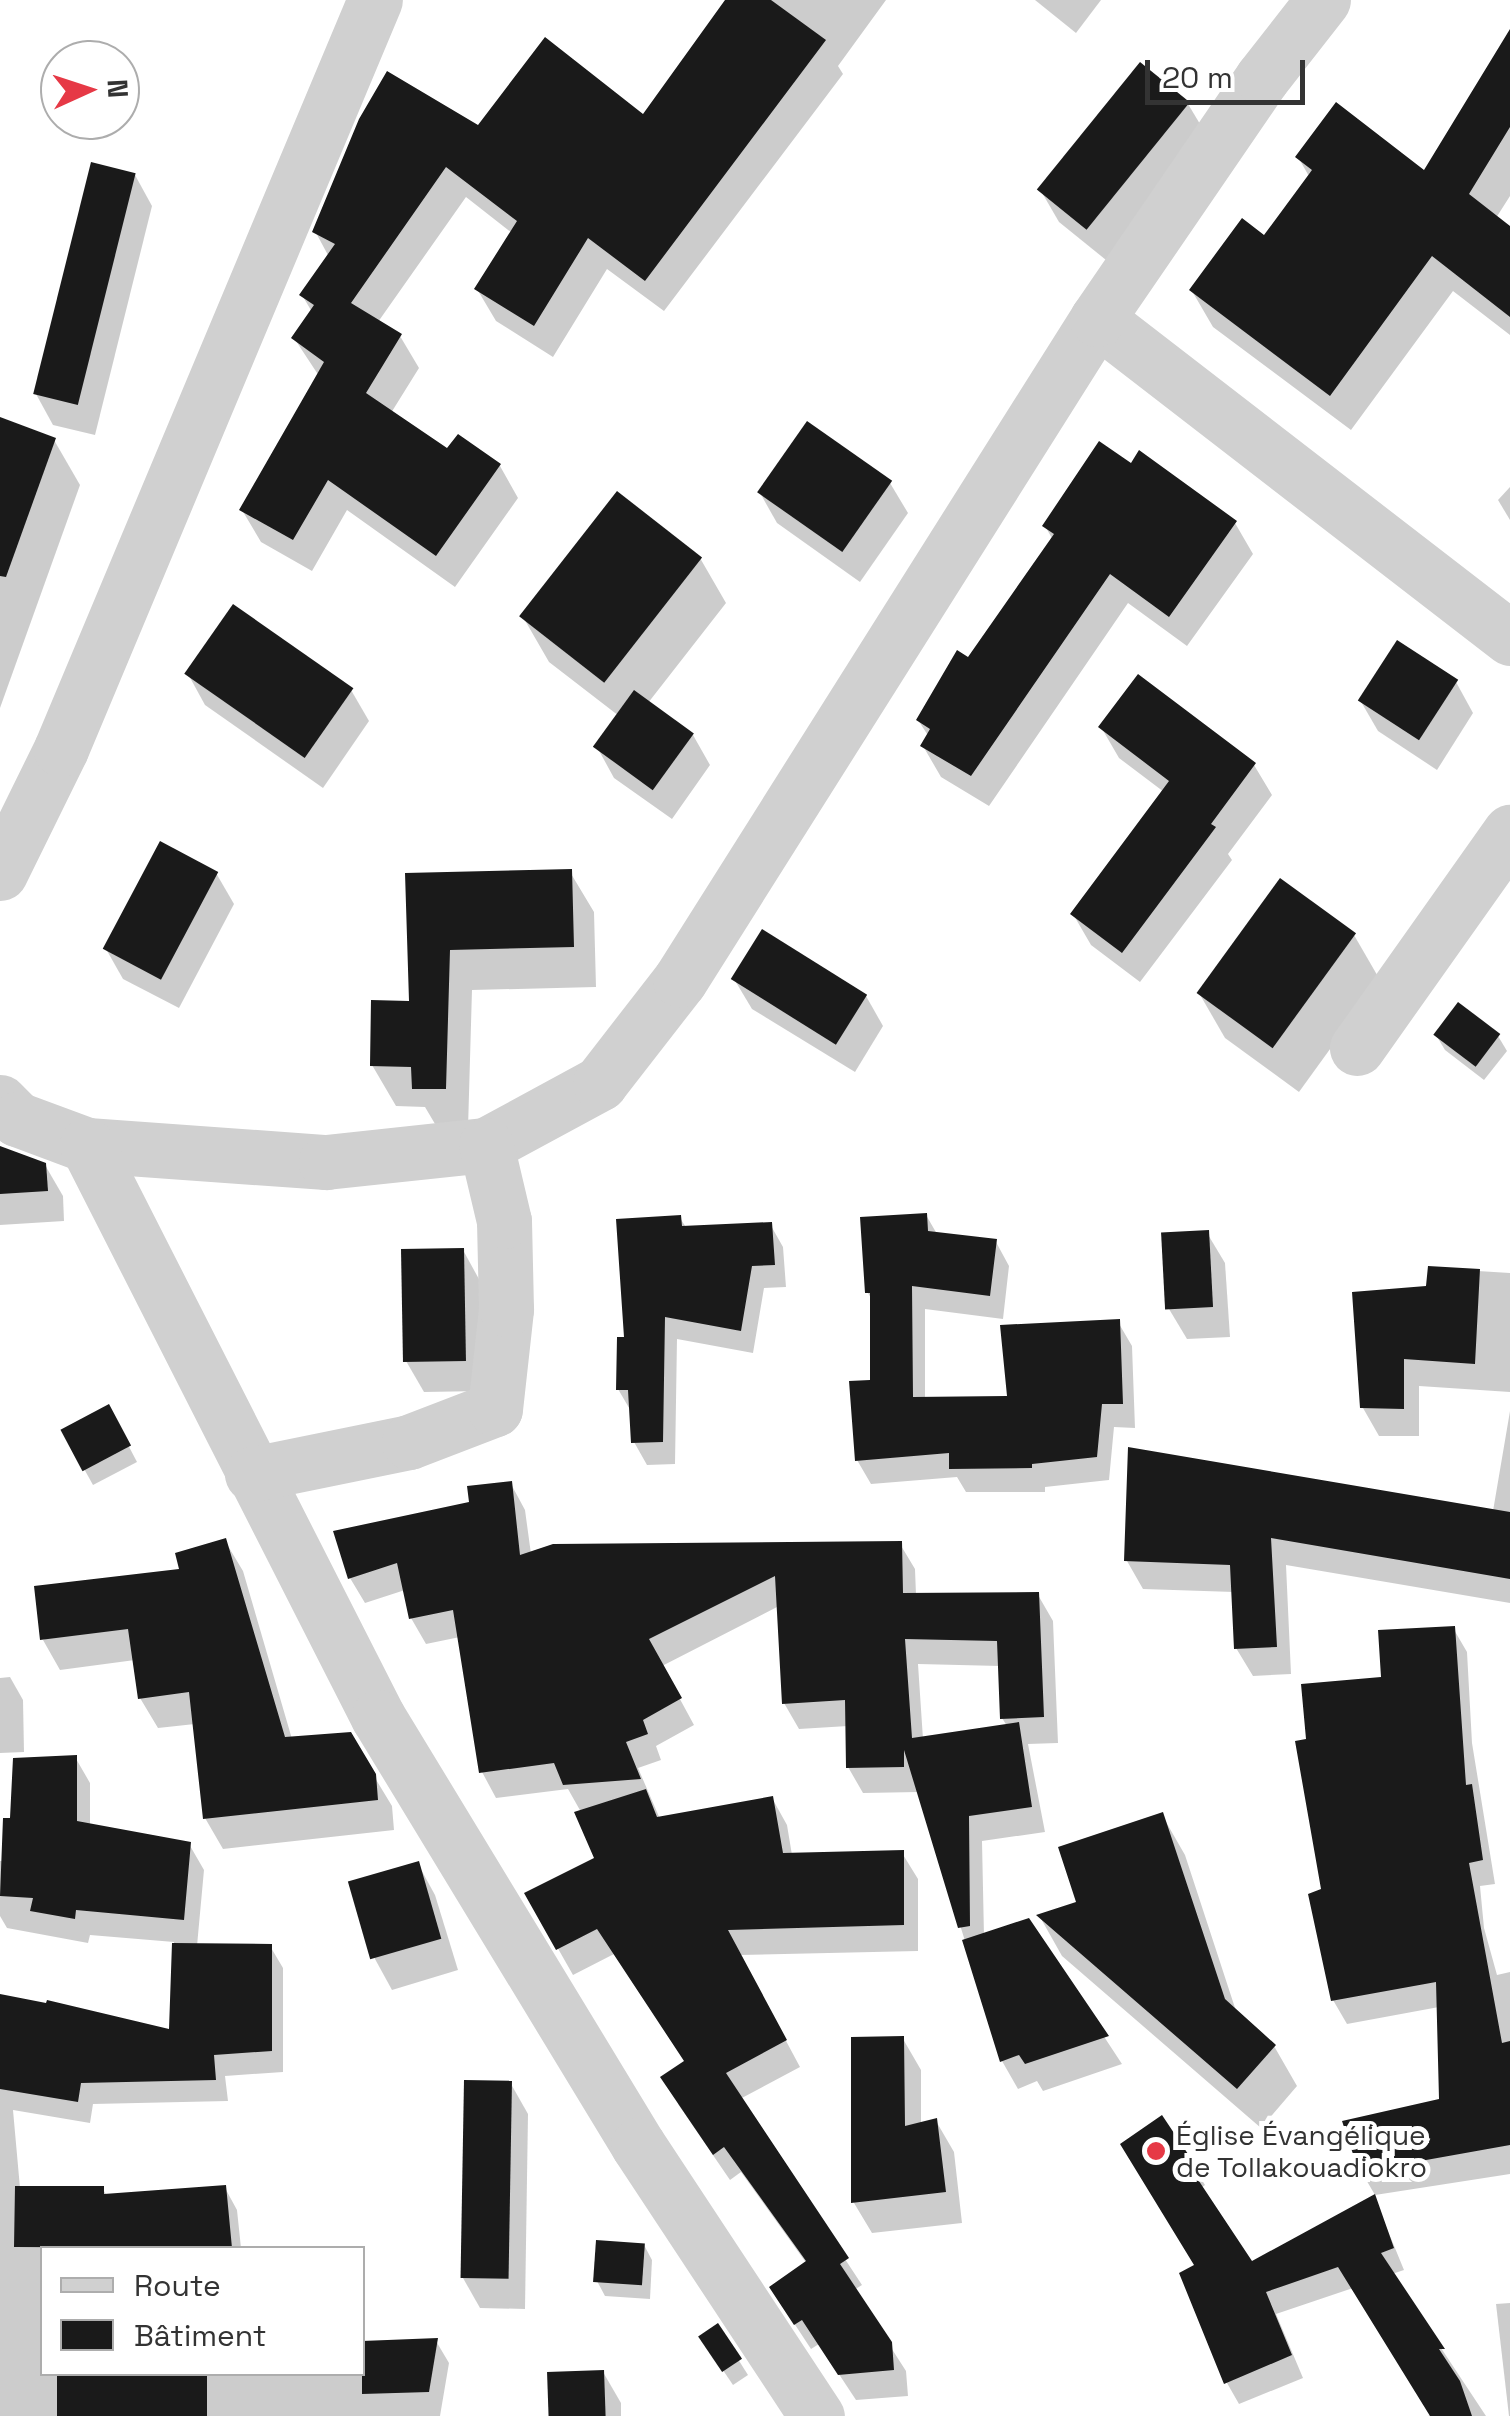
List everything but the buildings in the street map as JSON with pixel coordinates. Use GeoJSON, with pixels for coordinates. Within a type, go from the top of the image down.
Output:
{"type":"FeatureCollection","features":[{"type":"Feature","properties":{"kind":"street"},"geometry":{"type":"LineString","coordinates":[[0,873],[61,749],[375,0]]}},
{"type":"Feature","properties":{"kind":"street"},"geometry":{"type":"LineString","coordinates":[[0,1102],[18,1119],[86,1145],[326,1162],[486,1145],[600,1084],[680,980],[1097,319],[1262,78],[1323,0]]}},
{"type":"Feature","properties":{"kind":"street"},"geometry":{"type":"LineString","coordinates":[[1097,319],[1510,638]]}},
{"type":"Feature","properties":{"kind":"street"},"geometry":{"type":"LineString","coordinates":[[1356,1048],[1510,832]]}},
{"type":"Feature","properties":{"kind":"street"},"geometry":{"type":"LineString","coordinates":[[86,1145],[378,1717],[638,2144],[817,2416]]}},
{"type":"Feature","properties":{"kind":"street"},"geometry":{"type":"LineString","coordinates":[[252,1474],[409,1442],[495,1409],[506,1308],[504,1221],[486,1145]]}},
{"type":"Feature","properties":{"kind":"place","name":"Église Évangélique de Tollakouadiokro"},"geometry":{"type":"Point","coordinates":[1156,2151]}}]}
